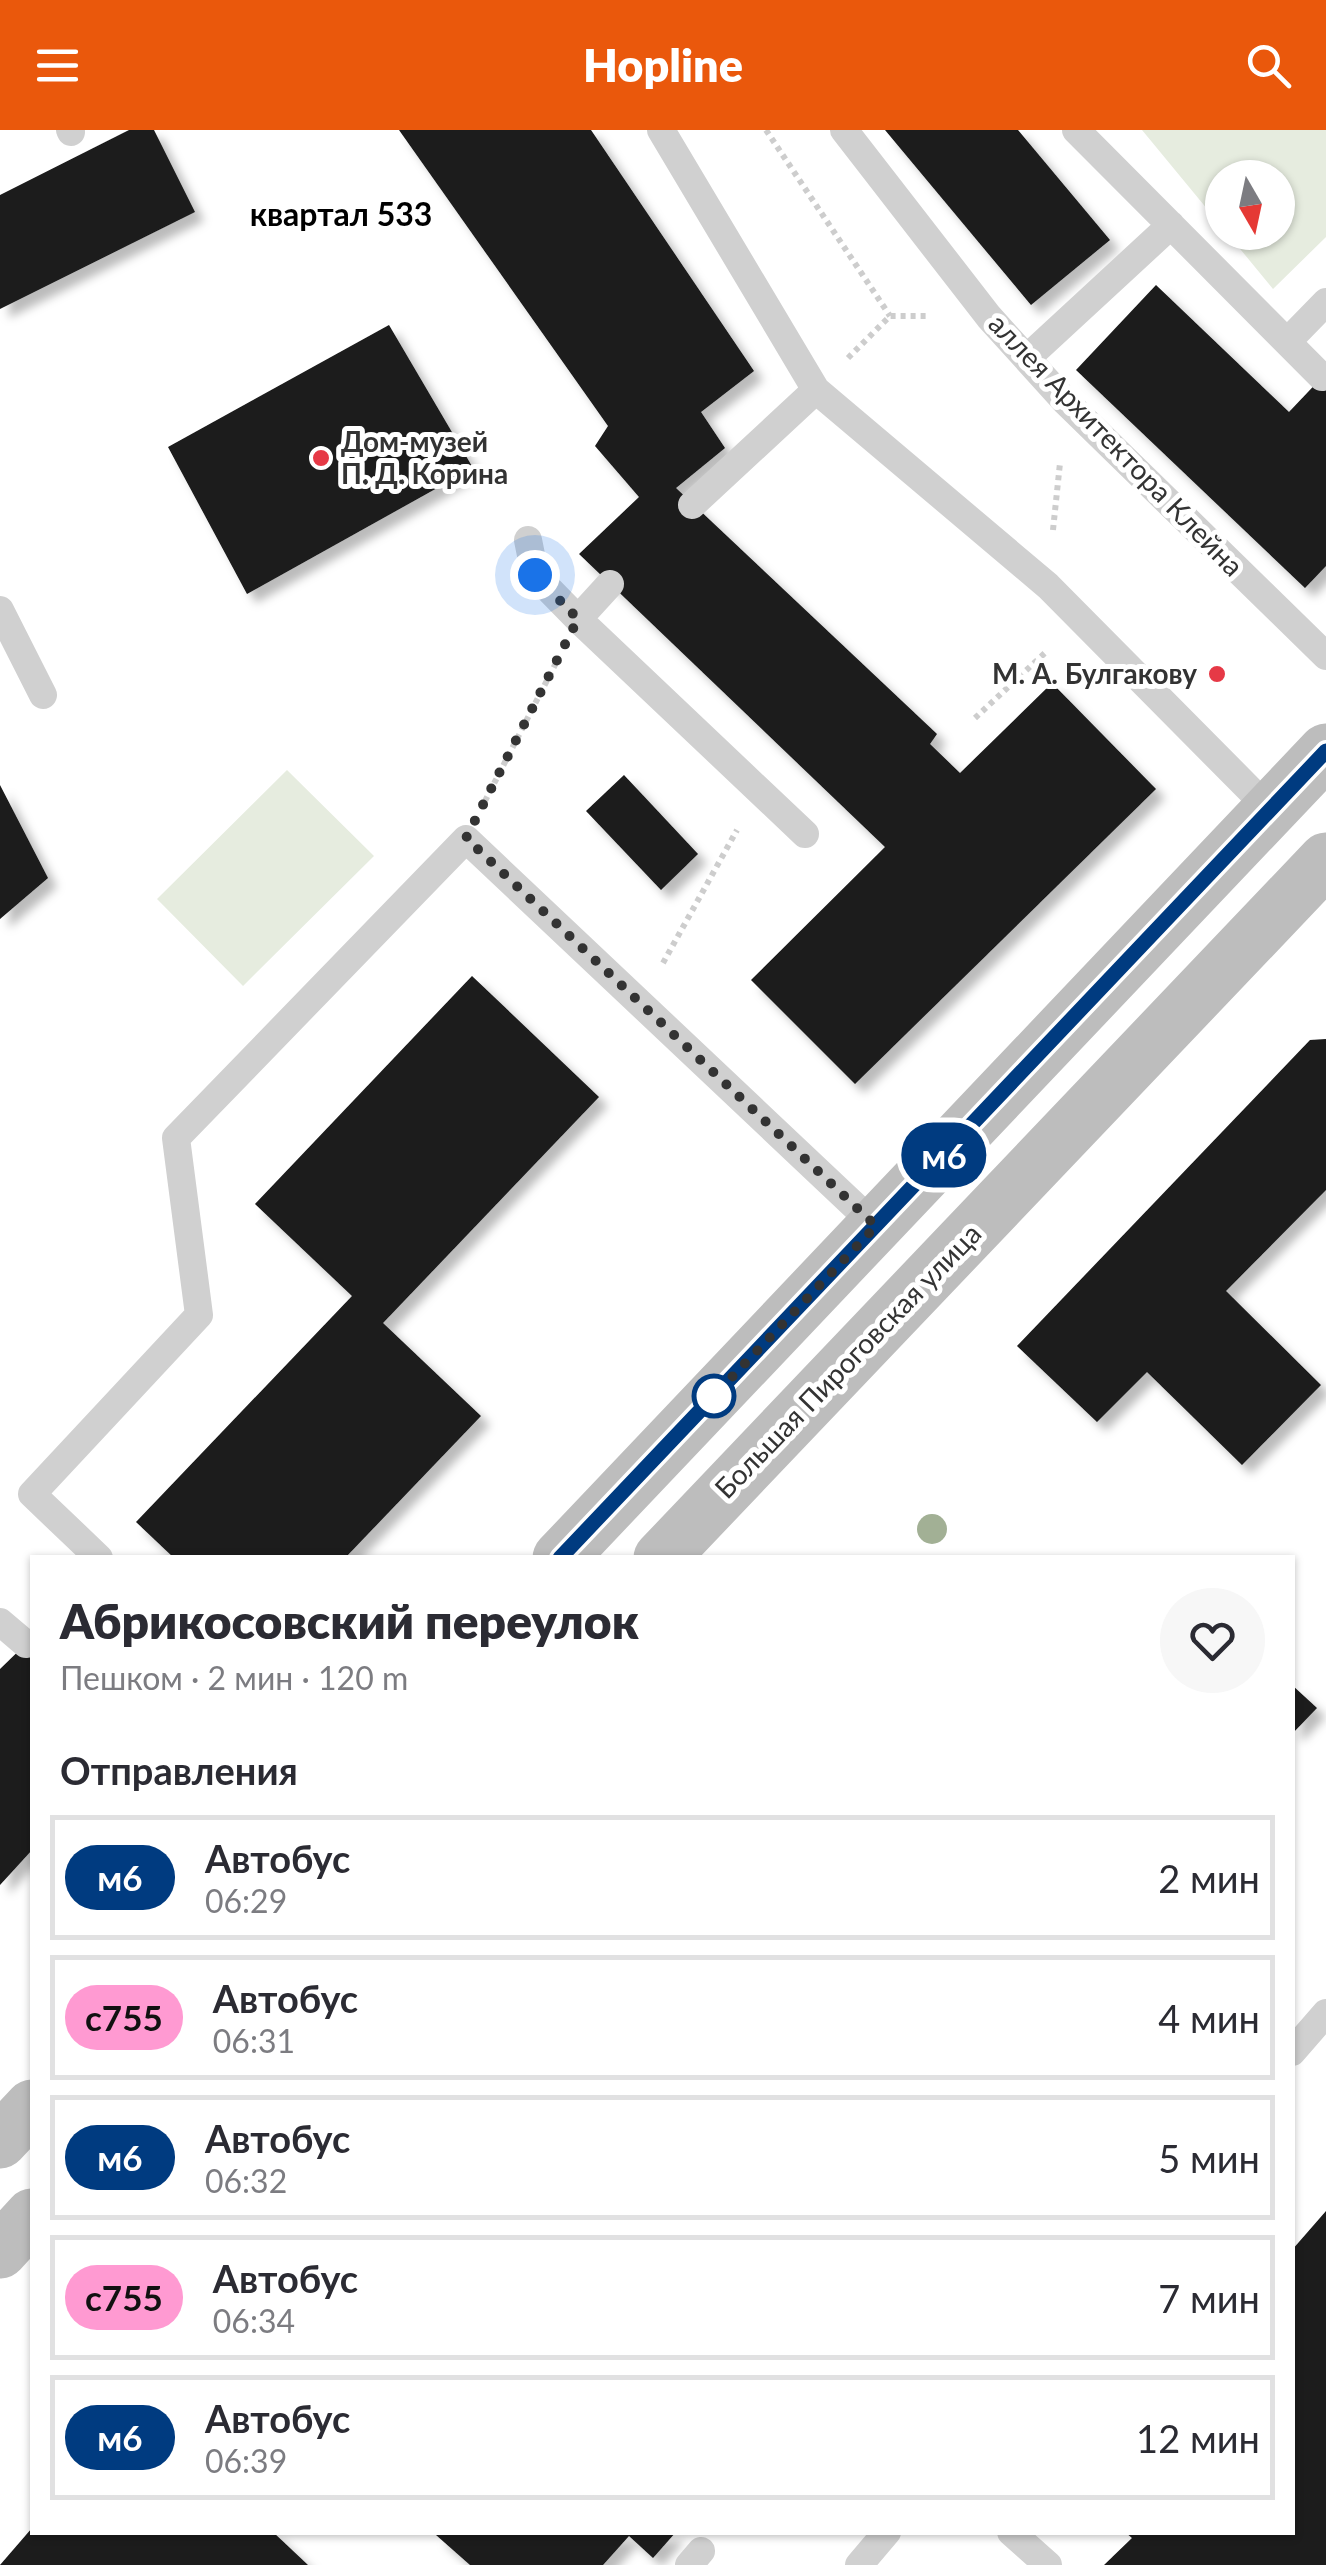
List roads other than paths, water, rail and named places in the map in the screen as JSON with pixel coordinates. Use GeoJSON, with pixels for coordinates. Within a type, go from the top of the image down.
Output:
{"type":"FeatureCollection","features":[{"type":"Feature","properties":{"kind":"main road"},"geometry":{"type":"LineString","coordinates":[[563,1555],[1326,751]]}},
{"type":"Feature","properties":{"kind":"main road","name":"Большая Пироговская улица"},"geometry":{"type":"LineString","coordinates":[[664,1555],[1326,860]]}},
{"type":"Feature","properties":{"kind":"main road"},"geometry":{"type":"LineString","coordinates":[[0,2142],[30,2109]]}},
{"type":"Feature","properties":{"kind":"main road"},"geometry":{"type":"LineString","coordinates":[[0,2250],[30,2218]]}},
{"type":"Feature","properties":{"kind":"lane"},"geometry":{"type":"LineString","coordinates":[[661,130],[816,390],[1048,586],[1270,810]]}},
{"type":"Feature","properties":{"kind":"lane","name":"аллея Архитектора Клейна"},"geometry":{"type":"LineString","coordinates":[[844,130],[989,316],[1066,402],[1326,656]]}},
{"type":"Feature","properties":{"kind":"lane"},"geometry":{"type":"LineString","coordinates":[[1076,130],[1322,376]]}},
{"type":"Feature","properties":{"kind":"lane"},"geometry":{"type":"LineString","coordinates":[[1027,358],[1171,225]]}},
{"type":"Feature","properties":{"kind":"lane"},"geometry":{"type":"LineString","coordinates":[[1287,342],[1326,302]]}},
{"type":"Feature","properties":{"kind":"lane"},"geometry":{"type":"LineString","coordinates":[[692,505],[816,390]]}},
{"type":"Feature","properties":{"kind":"lane"},"geometry":{"type":"LineString","coordinates":[[528,540],[535,575],[805,834]]}},
{"type":"Feature","properties":{"kind":"lane"},"geometry":{"type":"LineString","coordinates":[[578,619],[610,584]]}},
{"type":"Feature","properties":{"kind":"lane"},"geometry":{"type":"LineString","coordinates":[[0,610],[42,695]]}},
{"type":"Feature","properties":{"kind":"lane"},"geometry":{"type":"LineString","coordinates":[[96,1555],[32,1494],[199,1314],[176,1138],[466,838],[876,1226]]}},
{"type":"Feature","properties":{"kind":"lane"},"geometry":{"type":"LineString","coordinates":[[0,1622],[26,1644]]}},
{"type":"Feature","properties":{"kind":"lane"},"geometry":{"type":"LineString","coordinates":[[1295,2048],[1326,2012]]}},
{"type":"Feature","properties":{"kind":"lane"},"geometry":{"type":"LineString","coordinates":[[1014,2535],[1048,2565]]}},
{"type":"Feature","properties":{"kind":"place","name":"Дом-музей П. Д. Корина"},"geometry":{"type":"Point","coordinates":[321,458]}},
{"type":"Feature","properties":{"kind":"place","name":"М. А. Булгакову"},"geometry":{"type":"Point","coordinates":[1217,674]}},
{"type":"Feature","properties":{"kind":"district","name":"квартал 533"},"geometry":{"type":"Point","coordinates":[341,215]}}]}
